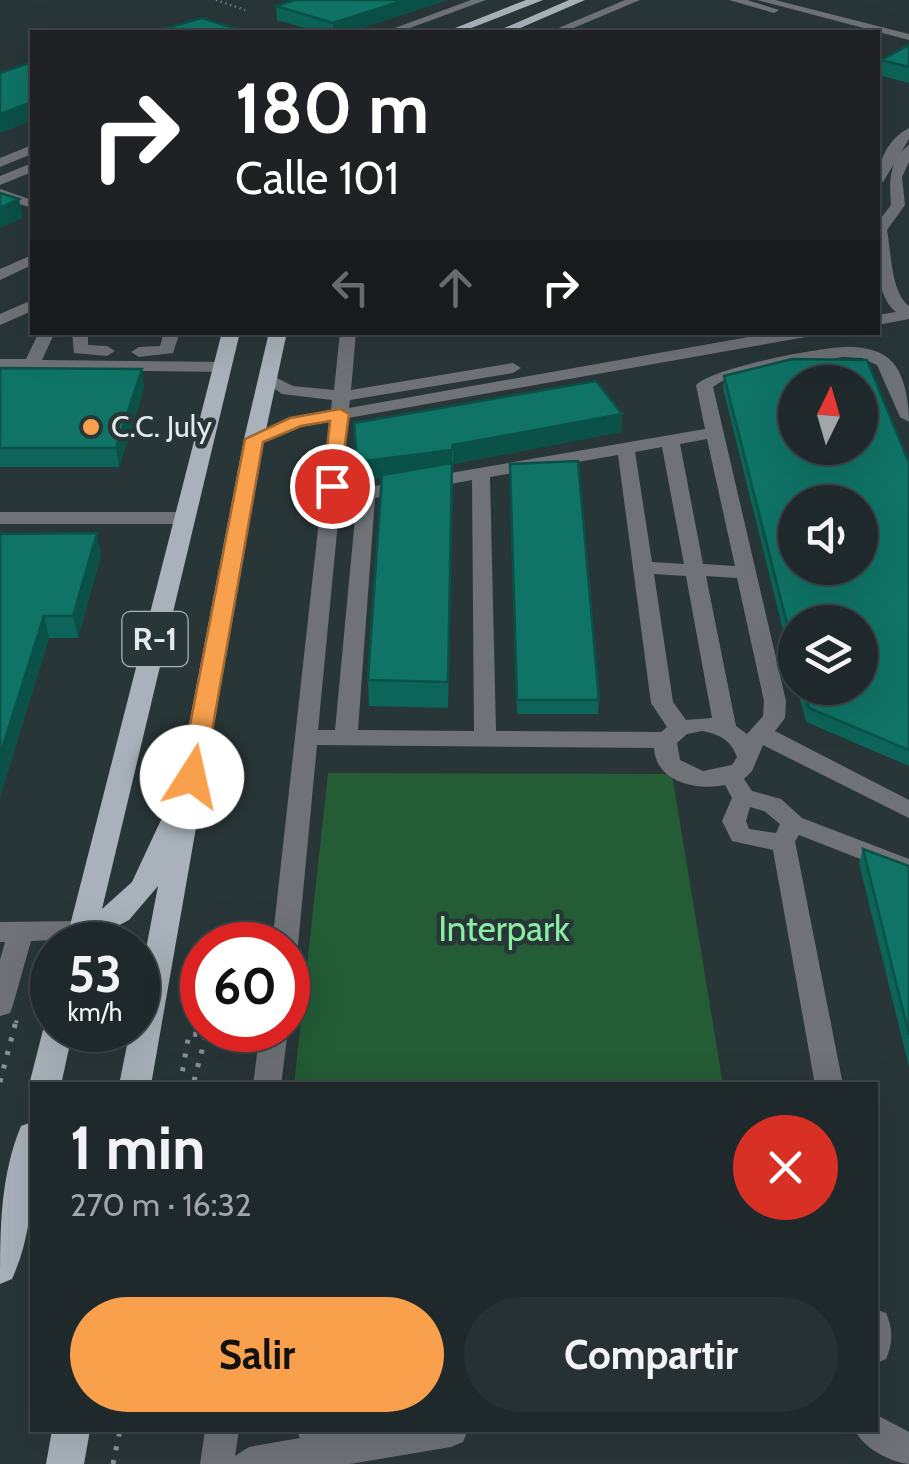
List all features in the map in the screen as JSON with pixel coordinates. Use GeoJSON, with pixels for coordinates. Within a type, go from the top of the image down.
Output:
{"type":"FeatureCollection","features":[{"type":"Feature","properties":{"kind":"main road"},"geometry":{"type":"LineString","coordinates":[[455,30],[537,0]]}},
{"type":"Feature","properties":{"kind":"main road"},"geometry":{"type":"LineString","coordinates":[[506,30],[580,0]]}},
{"type":"Feature","properties":{"kind":"main road","name":"R-1"},"geometry":{"type":"LineString","coordinates":[[85,922],[230,335]]}},
{"type":"Feature","properties":{"kind":"main road","name":"R-1"},"geometry":{"type":"LineString","coordinates":[[136,1082],[254,439],[277,335]]}},
{"type":"Feature","properties":{"kind":"main road"},"geometry":{"type":"LineString","coordinates":[[110,922],[138,898],[192,777]]}},
{"type":"Feature","properties":{"kind":"main road"},"geometry":{"type":"LineString","coordinates":[[46,1082],[53,1052]]}},
{"type":"Feature","properties":{"kind":"main road"},"geometry":{"type":"LineString","coordinates":[[0,1268],[30,1144]]}},
{"type":"Feature","properties":{"kind":"main road"},"geometry":{"type":"LineString","coordinates":[[65,1464],[71,1432]]}},
{"type":"Feature","properties":{"kind":"street"},"geometry":{"type":"LineString","coordinates":[[396,30],[481,0]]}},
{"type":"Feature","properties":{"kind":"street"},"geometry":{"type":"LineString","coordinates":[[560,30],[634,0]]}},
{"type":"Feature","properties":{"kind":"street"},"geometry":{"type":"LineString","coordinates":[[734,0],[852,30]]}},
{"type":"Feature","properties":{"kind":"street"},"geometry":{"type":"LineString","coordinates":[[760,0],[871,30]]}},
{"type":"Feature","properties":{"kind":"street"},"geometry":{"type":"LineString","coordinates":[[760,0],[863,30]]}},
{"type":"Feature","properties":{"kind":"street"},"geometry":{"type":"LineString","coordinates":[[802,10],[823,0]]}},
{"type":"Feature","properties":{"kind":"street"},"geometry":{"type":"LineString","coordinates":[[880,33],[909,41]]}},
{"type":"Feature","properties":{"kind":"street"},"geometry":{"type":"LineString","coordinates":[[880,35],[909,41]]}},
{"type":"Feature","properties":{"kind":"street"},"geometry":{"type":"LineString","coordinates":[[880,175],[896,144],[909,132]]}},
{"type":"Feature","properties":{"kind":"street"},"geometry":{"type":"LineString","coordinates":[[880,223],[898,205],[895,177],[909,148]]}},
{"type":"Feature","properties":{"kind":"street"},"geometry":{"type":"LineString","coordinates":[[0,163],[30,150]]}},
{"type":"Feature","properties":{"kind":"street"},"geometry":{"type":"LineString","coordinates":[[0,181],[30,168]]}},
{"type":"Feature","properties":{"kind":"street"},"geometry":{"type":"LineString","coordinates":[[0,193],[30,200]]}},
{"type":"Feature","properties":{"kind":"street"},"geometry":{"type":"LineString","coordinates":[[880,233],[890,273],[890,294],[905,311]]}},
{"type":"Feature","properties":{"kind":"street"},"geometry":{"type":"LineString","coordinates":[[0,275],[30,260]]}},
{"type":"Feature","properties":{"kind":"street"},"geometry":{"type":"LineString","coordinates":[[890,273],[909,291]]}},
{"type":"Feature","properties":{"kind":"street"},"geometry":{"type":"LineString","coordinates":[[0,320],[30,306]]}},
{"type":"Feature","properties":{"kind":"street"},"geometry":{"type":"LineString","coordinates":[[880,308],[905,311]]}},
{"type":"Feature","properties":{"kind":"street"},"geometry":{"type":"LineString","coordinates":[[880,319],[905,311]]}},
{"type":"Feature","properties":{"kind":"street"},"geometry":{"type":"LineString","coordinates":[[32,364],[45,335]]}},
{"type":"Feature","properties":{"kind":"street"},"geometry":{"type":"LineString","coordinates":[[80,335],[80,350],[164,352],[171,335]]}},
{"type":"Feature","properties":{"kind":"street"},"geometry":{"type":"LineString","coordinates":[[287,922],[348,335]]}},
{"type":"Feature","properties":{"kind":"street"},"geometry":{"type":"LineString","coordinates":[[254,439],[341,406],[708,335]]}},
{"type":"Feature","properties":{"kind":"street"},"geometry":{"type":"LineString","coordinates":[[269,378],[290,393],[341,406],[787,335]]}},
{"type":"Feature","properties":{"kind":"street"},"geometry":{"type":"LineString","coordinates":[[909,417],[884,362],[865,353],[842,352],[707,381],[703,389],[774,701],[774,718],[754,741],[738,787],[734,826],[742,838],[758,844],[788,833],[909,869]]}},
{"type":"Feature","properties":{"kind":"street"},"geometry":{"type":"LineString","coordinates":[[0,364],[223,367]]}},
{"type":"Feature","properties":{"kind":"street"},"geometry":{"type":"LineString","coordinates":[[346,738],[366,497],[387,487],[481,475],[714,433]]}},
{"type":"Feature","properties":{"kind":"street"},"geometry":{"type":"LineString","coordinates":[[670,441],[724,729]]}},
{"type":"Feature","properties":{"kind":"street"},"geometry":{"type":"LineString","coordinates":[[626,449],[662,703],[673,734],[665,756],[678,771],[738,787],[784,810],[829,1082]]}},
{"type":"Feature","properties":{"kind":"street"},"geometry":{"type":"LineString","coordinates":[[481,475],[485,739]]}},
{"type":"Feature","properties":{"kind":"street"},"geometry":{"type":"LineString","coordinates":[[0,518],[186,518]]}},
{"type":"Feature","properties":{"kind":"street"},"geometry":{"type":"LineString","coordinates":[[645,568],[747,572]]}},
{"type":"Feature","properties":{"kind":"street"},"geometry":{"type":"LineString","coordinates":[[307,738],[673,734],[702,724],[754,741],[909,810]]}},
{"type":"Feature","properties":{"kind":"street"},"geometry":{"type":"LineString","coordinates":[[0,1006],[10,932]]}},
{"type":"Feature","properties":{"kind":"street"},"geometry":{"type":"LineString","coordinates":[[266,1082],[271,1052]]}},
{"type":"Feature","properties":{"kind":"street"},"geometry":{"type":"LineString","coordinates":[[217,1464],[222,1432]]}},
{"type":"Feature","properties":{"kind":"street"},"geometry":{"type":"LineString","coordinates":[[317,1432],[346,1448]]}},
{"type":"Feature","properties":{"kind":"street"},"geometry":{"type":"LineString","coordinates":[[249,1464],[439,1432]]}},
{"type":"Feature","properties":{"kind":"street"},"geometry":{"type":"LineString","coordinates":[[876,1432],[909,1450]]}},
{"type":"Feature","properties":{"kind":"path"},"geometry":{"type":"LineString","coordinates":[[216,0],[244,10]]}},
{"type":"Feature","properties":{"kind":"path"},"geometry":{"type":"LineString","coordinates":[[180,1082],[188,1034],[206,1035],[194,1082]]}},
{"type":"Feature","properties":{"kind":"path"},"geometry":{"type":"LineString","coordinates":[[0,1082],[12,1038]]}},
{"type":"Feature","properties":{"kind":"path"},"geometry":{"type":"LineString","coordinates":[[113,1464],[120,1432]]}},
{"type":"Feature","properties":{"kind":"green space","name":"Interpark"},"geometry":{"type":"Polygon","coordinates":[[[328,773],[672,774],[723,1082],[294,1082],[298,1052],[310,1052],[310,938],[328,773]]]}},
{"type":"Feature","properties":{"kind":"building"},"geometry":{"type":"Polygon","coordinates":[[[295,0],[405,0],[333,23],[276,6],[295,0]]]}},
{"type":"Feature","properties":{"kind":"building"},"geometry":{"type":"Polygon","coordinates":[[[202,18],[240,30],[160,30],[202,18]]]}},
{"type":"Feature","properties":{"kind":"building"},"geometry":{"type":"Polygon","coordinates":[[[909,45],[909,67],[881,60],[909,45]]]}},
{"type":"Feature","properties":{"kind":"building"},"geometry":{"type":"Polygon","coordinates":[[[30,63],[30,103],[0,114],[0,73],[30,63]]]}},
{"type":"Feature","properties":{"kind":"building"},"geometry":{"type":"Polygon","coordinates":[[[0,193],[19,199],[0,208],[0,193]]]}},
{"type":"Feature","properties":{"kind":"building"},"geometry":{"type":"Polygon","coordinates":[[[792,359],[867,360],[869,365],[778,365],[778,465],[878,465],[878,387],[909,463],[909,750],[808,705],[878,705],[878,605],[782,605],[724,376],[792,359]]]}},
{"type":"Feature","properties":{"kind":"building"},"geometry":{"type":"Polygon","coordinates":[[[0,368],[142,369],[116,448],[0,448],[0,368]]]}},
{"type":"Feature","properties":{"kind":"building"},"geometry":{"type":"Polygon","coordinates":[[[596,381],[622,414],[453,445],[452,450],[357,462],[354,423],[596,381]]]}},
{"type":"Feature","properties":{"kind":"building"},"geometry":{"type":"Polygon","coordinates":[[[578,461],[599,700],[517,700],[510,464],[578,461]]]}},
{"type":"Feature","properties":{"kind":"building"},"geometry":{"type":"Polygon","coordinates":[[[452,463],[448,682],[368,680],[382,475],[452,463]]]}},
{"type":"Feature","properties":{"kind":"building"},"geometry":{"type":"Polygon","coordinates":[[[97,533],[73,616],[44,616],[0,755],[0,534],[97,533]]]}},
{"type":"Feature","properties":{"kind":"building"},"geometry":{"type":"Polygon","coordinates":[[[863,849],[909,866],[909,1035],[863,849]]]}},
{"type":"Feature","properties":{"kind":"place","name":"C.C. July"},"geometry":{"type":"Point","coordinates":[91,427]}},
{"type":"Feature","properties":{"kind":"route"},"geometry":{"type":"LineString","coordinates":[[192,777],[254,439],[297,422],[340,414],[332,486]]}}]}
